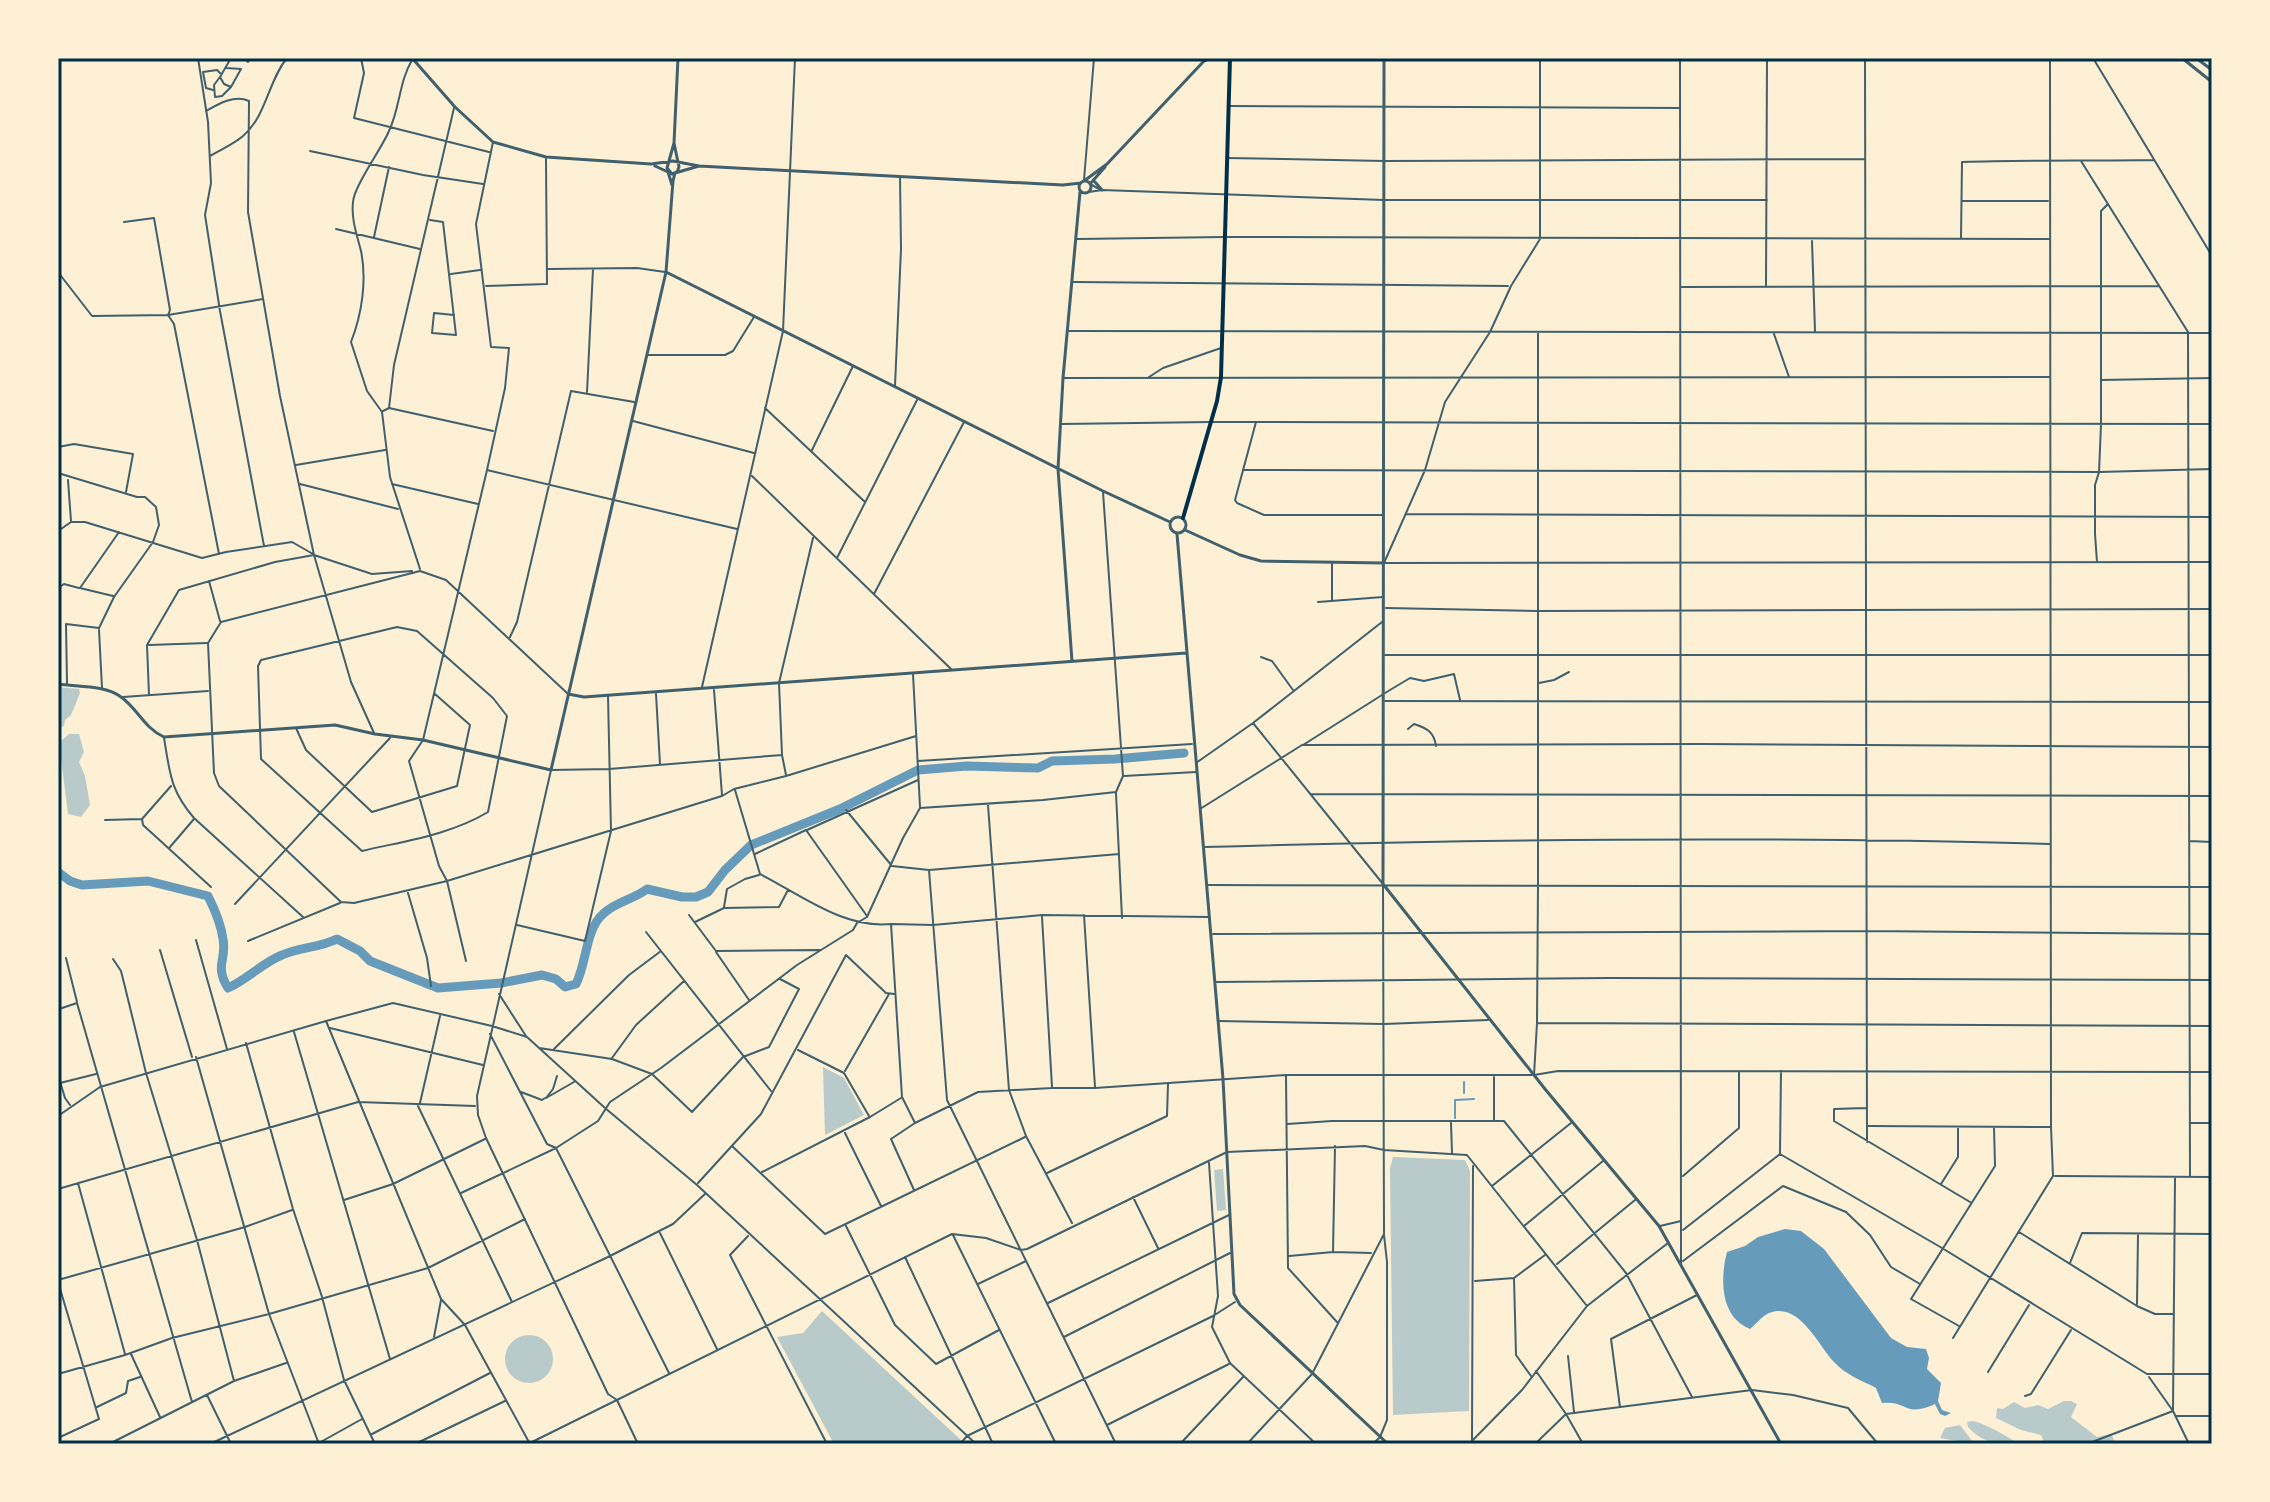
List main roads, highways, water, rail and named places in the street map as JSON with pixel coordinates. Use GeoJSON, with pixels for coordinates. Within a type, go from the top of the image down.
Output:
{"type":"FeatureCollection","features":[{"type":"Feature","properties":{"kind":"main road"},"geometry":{"type":"LineString","coordinates":[[1183,518],[1221,377],[1227,59]]}},
{"type":"Feature","properties":{"kind":"water"},"geometry":{"type":"Polygon","coordinates":[[[1785,1229],[1801,1231],[1824,1249],[1891,1338],[1907,1347],[1926,1349],[1929,1358],[1927,1369],[1941,1383],[1938,1401],[1942,1410],[1951,1413],[1945,1416],[1940,1414],[1935,1404],[1911,1409],[1882,1403],[1876,1388],[1839,1367],[1807,1327],[1790,1313],[1769,1313],[1750,1329],[1733,1316],[1723,1285],[1727,1252],[1745,1246],[1758,1237],[1785,1229]]]}},
{"type":"Feature","properties":{"kind":"waterway"},"geometry":{"type":"LineString","coordinates":[[58,872],[82,885],[148,881],[208,896],[222,933],[221,968],[228,988],[282,955],[337,939],[360,951],[370,961],[438,988],[501,983],[542,975],[556,979],[565,987],[576,984],[593,929],[613,906],[647,889],[682,897],[696,897],[708,892],[751,845],[840,809],[918,770],[967,766],[1038,768],[1052,761],[1184,753]]}},
{"type":"Feature","properties":{"kind":"waterway"},"geometry":{"type":"LineString","coordinates":[[1464,1082],[1464,1093]]}},
{"type":"Feature","properties":{"kind":"waterway"},"geometry":{"type":"LineString","coordinates":[[1455,1118],[1455,1100],[1474,1099]]}}]}
